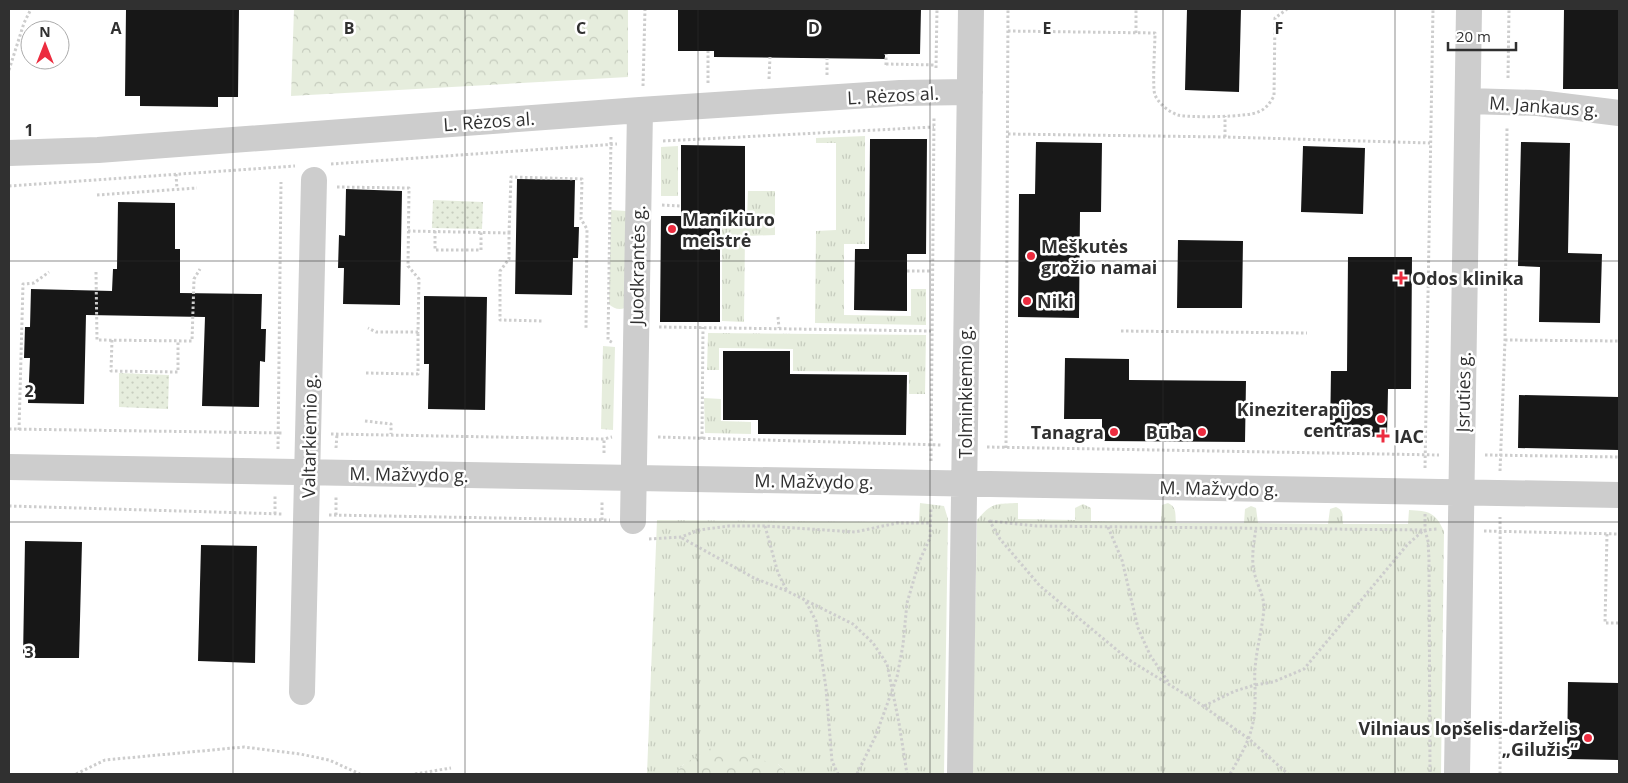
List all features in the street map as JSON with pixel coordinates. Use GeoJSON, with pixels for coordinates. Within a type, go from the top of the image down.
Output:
{"type":"FeatureCollection","features":[{"type":"Feature","properties":{"kind":"street","name":"Tolminkiemio g."},"geometry":{"type":"LineString","coordinates":[[960,774],[971,9]]}},
{"type":"Feature","properties":{"kind":"street","name":"Įsruties g."},"geometry":{"type":"LineString","coordinates":[[1457,774],[1469,9]]}},
{"type":"Feature","properties":{"kind":"street","name":"L. Rėzos al."},"geometry":{"type":"LineString","coordinates":[[9,153],[98,150],[640,110],[936,92],[970,92]]}},
{"type":"Feature","properties":{"kind":"street","name":"M. Jankaus g."},"geometry":{"type":"LineString","coordinates":[[1468,101],[1538,103],[1619,112]]}},
{"type":"Feature","properties":{"kind":"street","name":"Juodkrantės g."},"geometry":{"type":"LineString","coordinates":[[633,521],[640,110]]}},
{"type":"Feature","properties":{"kind":"street","name":"Valtarkiemio g."},"geometry":{"type":"LineString","coordinates":[[302,692],[314,183]]}},
{"type":"Feature","properties":{"kind":"street","name":"M. Mažvydo g."},"geometry":{"type":"LineString","coordinates":[[9,467],[1619,495]]}},
{"type":"Feature","properties":{"kind":"path"},"geometry":{"type":"LineString","coordinates":[[9,70],[24,23],[31,9]]}},
{"type":"Feature","properties":{"kind":"path"},"geometry":{"type":"LineString","coordinates":[[640,110],[643,93],[645,9]]}},
{"type":"Feature","properties":{"kind":"path"},"geometry":{"type":"LineString","coordinates":[[930,445],[937,9]]}},
{"type":"Feature","properties":{"kind":"path"},"geometry":{"type":"LineString","coordinates":[[1006,448],[1008,9]]}},
{"type":"Feature","properties":{"kind":"path"},"geometry":{"type":"LineString","coordinates":[[1136,9],[1136,33]]}},
{"type":"Feature","properties":{"kind":"path"},"geometry":{"type":"LineString","coordinates":[[1008,31],[1154,33],[1155,94],[1168,110],[1180,116],[1246,116],[1258,113],[1267,107],[1274,96],[1275,18],[1287,9]]}},
{"type":"Feature","properties":{"kind":"path"},"geometry":{"type":"LineString","coordinates":[[1430,774],[1429,559],[1428,541],[1424,530],[1433,9]]}},
{"type":"Feature","properties":{"kind":"path"},"geometry":{"type":"LineString","coordinates":[[1500,774],[1500,455],[1505,340],[1509,9]]}},
{"type":"Feature","properties":{"kind":"path"},"geometry":{"type":"LineString","coordinates":[[708,51],[708,88]]}},
{"type":"Feature","properties":{"kind":"path"},"geometry":{"type":"LineString","coordinates":[[886,54],[886,71]]}},
{"type":"Feature","properties":{"kind":"path"},"geometry":{"type":"LineString","coordinates":[[769,84],[770,57]]}},
{"type":"Feature","properties":{"kind":"path"},"geometry":{"type":"LineString","coordinates":[[826,81],[827,58]]}},
{"type":"Feature","properties":{"kind":"path"},"geometry":{"type":"LineString","coordinates":[[886,64],[936,64]]}},
{"type":"Feature","properties":{"kind":"path"},"geometry":{"type":"LineString","coordinates":[[1225,116],[1225,137]]}},
{"type":"Feature","properties":{"kind":"path"},"geometry":{"type":"LineString","coordinates":[[658,141],[934,127]]}},
{"type":"Feature","properties":{"kind":"path"},"geometry":{"type":"LineString","coordinates":[[1008,134],[1225,137],[1241,140],[1430,143]]}},
{"type":"Feature","properties":{"kind":"path"},"geometry":{"type":"LineString","coordinates":[[1153,141],[1154,136]]}},
{"type":"Feature","properties":{"kind":"path"},"geometry":{"type":"LineString","coordinates":[[176,174],[176,190]]}},
{"type":"Feature","properties":{"kind":"path"},"geometry":{"type":"LineString","coordinates":[[544,321],[500,320],[500,271],[509,259],[511,177],[582,179],[582,220],[587,229],[586,329]]}},
{"type":"Feature","properties":{"kind":"path"},"geometry":{"type":"LineString","coordinates":[[275,514],[279,433],[281,182]]}},
{"type":"Feature","properties":{"kind":"path"},"geometry":{"type":"LineString","coordinates":[[314,183],[409,188],[408,266],[419,279],[418,374],[366,373]]}},
{"type":"Feature","properties":{"kind":"path"},"geometry":{"type":"LineString","coordinates":[[97,195],[197,188]]}},
{"type":"Feature","properties":{"kind":"path"},"geometry":{"type":"LineString","coordinates":[[657,205],[681,206]]}},
{"type":"Feature","properties":{"kind":"path"},"geometry":{"type":"LineString","coordinates":[[408,231],[509,233]]}},
{"type":"Feature","properties":{"kind":"path"},"geometry":{"type":"LineString","coordinates":[[436,232],[435,250],[481,250],[481,232]]}},
{"type":"Feature","properties":{"kind":"path"},"geometry":{"type":"LineString","coordinates":[[96,272],[97,340],[192,341],[194,279],[200,269]]}},
{"type":"Feature","properties":{"kind":"path"},"geometry":{"type":"LineString","coordinates":[[907,271],[932,271]]}},
{"type":"Feature","properties":{"kind":"path"},"geometry":{"type":"LineString","coordinates":[[19,430],[23,284],[34,282],[49,272]]}},
{"type":"Feature","properties":{"kind":"path"},"geometry":{"type":"LineString","coordinates":[[778,317],[779,328]]}},
{"type":"Feature","properties":{"kind":"path"},"geometry":{"type":"LineString","coordinates":[[654,327],[931,330]]}},
{"type":"Feature","properties":{"kind":"path"},"geometry":{"type":"LineString","coordinates":[[702,439],[703,327]]}},
{"type":"Feature","properties":{"kind":"path"},"geometry":{"type":"LineString","coordinates":[[368,328],[376,332],[418,332]]}},
{"type":"Feature","properties":{"kind":"path"},"geometry":{"type":"LineString","coordinates":[[1121,330],[1307,333]]}},
{"type":"Feature","properties":{"kind":"path"},"geometry":{"type":"LineString","coordinates":[[112,340],[111,371],[168,372],[178,372],[178,341]]}},
{"type":"Feature","properties":{"kind":"path"},"geometry":{"type":"LineString","coordinates":[[1505,340],[1619,341]]}},
{"type":"Feature","properties":{"kind":"path"},"geometry":{"type":"LineString","coordinates":[[365,421],[390,424],[390,434]]}},
{"type":"Feature","properties":{"kind":"path"},"geometry":{"type":"LineString","coordinates":[[604,439],[616,436],[634,436],[1006,448],[1619,457]]}},
{"type":"Feature","properties":{"kind":"path"},"geometry":{"type":"LineString","coordinates":[[857,774],[876,735],[897,677],[903,645],[907,602],[930,538],[930,499]]}},
{"type":"Feature","properties":{"kind":"path"},"geometry":{"type":"LineString","coordinates":[[987,516],[1000,539],[1040,586],[1129,660],[1204,706],[1249,739],[1288,774]]}},
{"type":"Feature","properties":{"kind":"path"},"geometry":{"type":"LineString","coordinates":[[633,521],[640,536],[648,539],[681,537],[699,530],[729,526],[765,526],[855,532],[897,523],[931,523]]}},
{"type":"Feature","properties":{"kind":"path"},"geometry":{"type":"LineString","coordinates":[[990,521],[1036,526],[1424,530],[1461,528],[1500,532],[1619,534]]}},
{"type":"Feature","properties":{"kind":"path"},"geometry":{"type":"LineString","coordinates":[[765,526],[778,573],[787,591]]}},
{"type":"Feature","properties":{"kind":"path"},"geometry":{"type":"LineString","coordinates":[[1108,527],[1122,560],[1138,628],[1150,656],[1171,686]]}},
{"type":"Feature","properties":{"kind":"path"},"geometry":{"type":"LineString","coordinates":[[1230,774],[1249,739],[1256,712],[1257,651],[1264,609],[1254,570],[1253,545],[1256,528]]}},
{"type":"Feature","properties":{"kind":"path"},"geometry":{"type":"LineString","coordinates":[[1204,706],[1235,691],[1273,682],[1304,669],[1407,545],[1424,530]]}},
{"type":"Feature","properties":{"kind":"path"},"geometry":{"type":"LineString","coordinates":[[1607,534],[1605,623],[1619,623]]}},
{"type":"Feature","properties":{"kind":"path"},"geometry":{"type":"LineString","coordinates":[[681,537],[754,578],[787,591],[853,624],[873,643],[887,664],[907,774]]}},
{"type":"Feature","properties":{"kind":"path"},"geometry":{"type":"LineString","coordinates":[[806,602],[816,620],[826,688],[832,761],[838,774]]}},
{"type":"Feature","properties":{"kind":"path"},"geometry":{"type":"LineString","coordinates":[[76,774],[105,760],[244,747],[330,760],[360,774]]}},
{"type":"Feature","properties":{"kind":"path"},"geometry":{"type":"LineString","coordinates":[[415,774],[451,768],[449,774]]}},
{"type":"Feature","properties":{"kind":"green space"},"geometry":{"type":"Polygon","coordinates":[[[294,9],[628,9],[628,77],[291,96],[294,9]]]}},
{"type":"Feature","properties":{"kind":"green space"},"geometry":{"type":"Polygon","coordinates":[[[865,136],[865,244],[844,244],[844,315],[911,316],[911,289],[926,289],[926,325],[815,323],[816,231],[836,230],[836,143],[816,143],[816,138],[865,136]]]}},
{"type":"Feature","properties":{"kind":"green space"},"geometry":{"type":"Polygon","coordinates":[[[678,146],[678,196],[661,196],[661,147],[678,146]]]}},
{"type":"Feature","properties":{"kind":"green space"},"geometry":{"type":"Polygon","coordinates":[[[748,191],[775,191],[775,235],[745,236],[744,322],[722,321],[722,218],[747,218],[748,191]]]}},
{"type":"Feature","properties":{"kind":"green space"},"geometry":{"type":"Polygon","coordinates":[[[433,200],[483,202],[482,229],[432,228],[433,200]]]}},
{"type":"Feature","properties":{"kind":"green space"},"geometry":{"type":"Polygon","coordinates":[[[611,210],[626,211],[625,308],[621,309],[609,304],[611,210]]]}},
{"type":"Feature","properties":{"kind":"green space"},"geometry":{"type":"Polygon","coordinates":[[[708,333],[926,335],[925,394],[909,394],[909,372],[793,371],[793,349],[719,348],[719,370],[707,370],[708,333]]]}},
{"type":"Feature","properties":{"kind":"green space"},"geometry":{"type":"Polygon","coordinates":[[[603,346],[615,347],[613,430],[601,429],[603,346]]]}},
{"type":"Feature","properties":{"kind":"green space"},"geometry":{"type":"Polygon","coordinates":[[[119,373],[169,375],[168,409],[119,407],[119,373]]]}},
{"type":"Feature","properties":{"kind":"green space"},"geometry":{"type":"Polygon","coordinates":[[[704,398],[721,399],[721,421],[751,422],[751,434],[705,433],[704,398]]]}},
{"type":"Feature","properties":{"kind":"green space"},"geometry":{"type":"Polygon","coordinates":[[[920,503],[944,506],[948,519],[944,774],[787,774],[778,764],[684,764],[675,774],[647,774],[657,520],[919,522],[920,503]]]}},
{"type":"Feature","properties":{"kind":"green space"},"geometry":{"type":"Polygon","coordinates":[[[1018,503],[1018,519],[1075,520],[1075,508],[1083,504],[1091,508],[1091,521],[1161,522],[1162,505],[1168,503],[1174,509],[1176,523],[1244,523],[1245,509],[1251,506],[1256,508],[1258,523],[1328,524],[1330,509],[1336,507],[1342,512],[1343,524],[1408,524],[1409,510],[1431,514],[1438,520],[1444,531],[1441,774],[972,774],[977,520],[995,505],[1018,503]]]}},
{"type":"Feature","properties":{"kind":"green space"},"geometry":{"type":"Polygon","coordinates":[[[711,748],[778,764],[787,774],[675,774],[684,764],[711,748]]]}},
{"type":"Feature","properties":{"kind":"building"},"geometry":{"type":"Polygon","coordinates":[[[126,9],[239,9],[238,97],[218,97],[218,107],[140,106],[140,96],[125,96],[126,9]]]}},
{"type":"Feature","properties":{"kind":"building"},"geometry":{"type":"Polygon","coordinates":[[[678,9],[921,9],[920,54],[885,54],[885,59],[714,57],[714,51],[678,51],[678,9]]]}},
{"type":"Feature","properties":{"kind":"building"},"geometry":{"type":"Polygon","coordinates":[[[1187,9],[1241,9],[1239,92],[1185,90],[1187,9]]]}},
{"type":"Feature","properties":{"kind":"building"},"geometry":{"type":"Polygon","coordinates":[[[1564,9],[1619,9],[1619,89],[1563,89],[1564,9]]]}},
{"type":"Feature","properties":{"kind":"building"},"geometry":{"type":"Polygon","coordinates":[[[870,139],[927,139],[926,254],[907,254],[907,311],[854,310],[855,249],[869,249],[870,139]]]}},
{"type":"Feature","properties":{"kind":"building"},"geometry":{"type":"Polygon","coordinates":[[[1036,142],[1102,143],[1101,212],[1080,212],[1079,318],[1018,317],[1019,194],[1035,194],[1036,142]]]}},
{"type":"Feature","properties":{"kind":"building"},"geometry":{"type":"Polygon","coordinates":[[[1521,142],[1570,143],[1568,253],[1602,254],[1600,323],[1539,322],[1540,267],[1518,266],[1521,142]]]}},
{"type":"Feature","properties":{"kind":"building"},"geometry":{"type":"Polygon","coordinates":[[[681,145],[745,146],[745,217],[720,217],[720,322],[660,322],[661,216],[681,216],[681,145]]]}},
{"type":"Feature","properties":{"kind":"building"},"geometry":{"type":"Polygon","coordinates":[[[1303,146],[1365,148],[1363,214],[1301,212],[1303,146]]]}},
{"type":"Feature","properties":{"kind":"building"},"geometry":{"type":"Polygon","coordinates":[[[517,179],[575,180],[574,227],[579,227],[578,258],[573,258],[572,295],[515,294],[517,179]]]}},
{"type":"Feature","properties":{"kind":"building"},"geometry":{"type":"Polygon","coordinates":[[[346,189],[402,191],[400,305],[343,304],[344,268],[338,268],[339,235],[345,236],[346,189]]]}},
{"type":"Feature","properties":{"kind":"building"},"geometry":{"type":"Polygon","coordinates":[[[118,202],[175,203],[175,249],[180,249],[180,293],[262,294],[261,329],[266,329],[265,362],[260,361],[259,407],[202,406],[205,317],[86,315],[84,404],[28,403],[30,358],[24,358],[25,327],[30,327],[31,289],[112,291],[113,269],[117,269],[118,202]]]}},
{"type":"Feature","properties":{"kind":"building"},"geometry":{"type":"Polygon","coordinates":[[[1178,240],[1243,241],[1242,308],[1177,308],[1178,240]]]}},
{"type":"Feature","properties":{"kind":"building"},"geometry":{"type":"Polygon","coordinates":[[[1348,257],[1412,257],[1411,389],[1388,389],[1387,437],[1330,436],[1331,371],[1347,371],[1348,257]]]}},
{"type":"Feature","properties":{"kind":"building"},"geometry":{"type":"Polygon","coordinates":[[[424,296],[487,297],[485,410],[428,409],[429,364],[424,364],[424,296]]]}},
{"type":"Feature","properties":{"kind":"building"},"geometry":{"type":"Polygon","coordinates":[[[723,351],[790,351],[790,374],[907,375],[906,435],[758,434],[758,420],[723,420],[723,351]]]}},
{"type":"Feature","properties":{"kind":"building"},"geometry":{"type":"Polygon","coordinates":[[[1065,358],[1129,359],[1129,380],[1246,381],[1245,442],[1102,441],[1102,419],[1064,419],[1065,358]]]}},
{"type":"Feature","properties":{"kind":"building"},"geometry":{"type":"Polygon","coordinates":[[[1519,395],[1619,397],[1619,450],[1518,448],[1519,395]]]}},
{"type":"Feature","properties":{"kind":"building"},"geometry":{"type":"Polygon","coordinates":[[[25,541],[82,542],[79,658],[23,658],[25,541]]]}},
{"type":"Feature","properties":{"kind":"building"},"geometry":{"type":"Polygon","coordinates":[[[201,545],[257,546],[255,663],[198,661],[201,545]]]}},
{"type":"Feature","properties":{"kind":"building"},"geometry":{"type":"Polygon","coordinates":[[[1568,682],[1619,683],[1619,760],[1567,759],[1568,682]]]}},
{"type":"Feature","properties":{"kind":"place","name":"Manikiūro meistrė"},"geometry":{"type":"Point","coordinates":[672,229]}},
{"type":"Feature","properties":{"kind":"place","name":"Meškutės grožio namai"},"geometry":{"type":"Point","coordinates":[1031,256]}},
{"type":"Feature","properties":{"kind":"place","name":"Odos klinika"},"geometry":{"type":"Point","coordinates":[1401,278]}},
{"type":"Feature","properties":{"kind":"place","name":"Niki"},"geometry":{"type":"Point","coordinates":[1027,301]}},
{"type":"Feature","properties":{"kind":"place","name":"Kineziterapijos centras"},"geometry":{"type":"Point","coordinates":[1381,419]}},
{"type":"Feature","properties":{"kind":"place","name":"Tanagra"},"geometry":{"type":"Point","coordinates":[1114,432]}},
{"type":"Feature","properties":{"kind":"place","name":"Būba"},"geometry":{"type":"Point","coordinates":[1202,432]}},
{"type":"Feature","properties":{"kind":"place","name":"IAC"},"geometry":{"type":"Point","coordinates":[1383,436]}},
{"type":"Feature","properties":{"kind":"place","name":"Vilniaus lopšelis-darželis „Gilužis“"},"geometry":{"type":"Point","coordinates":[1588,738]}}]}
